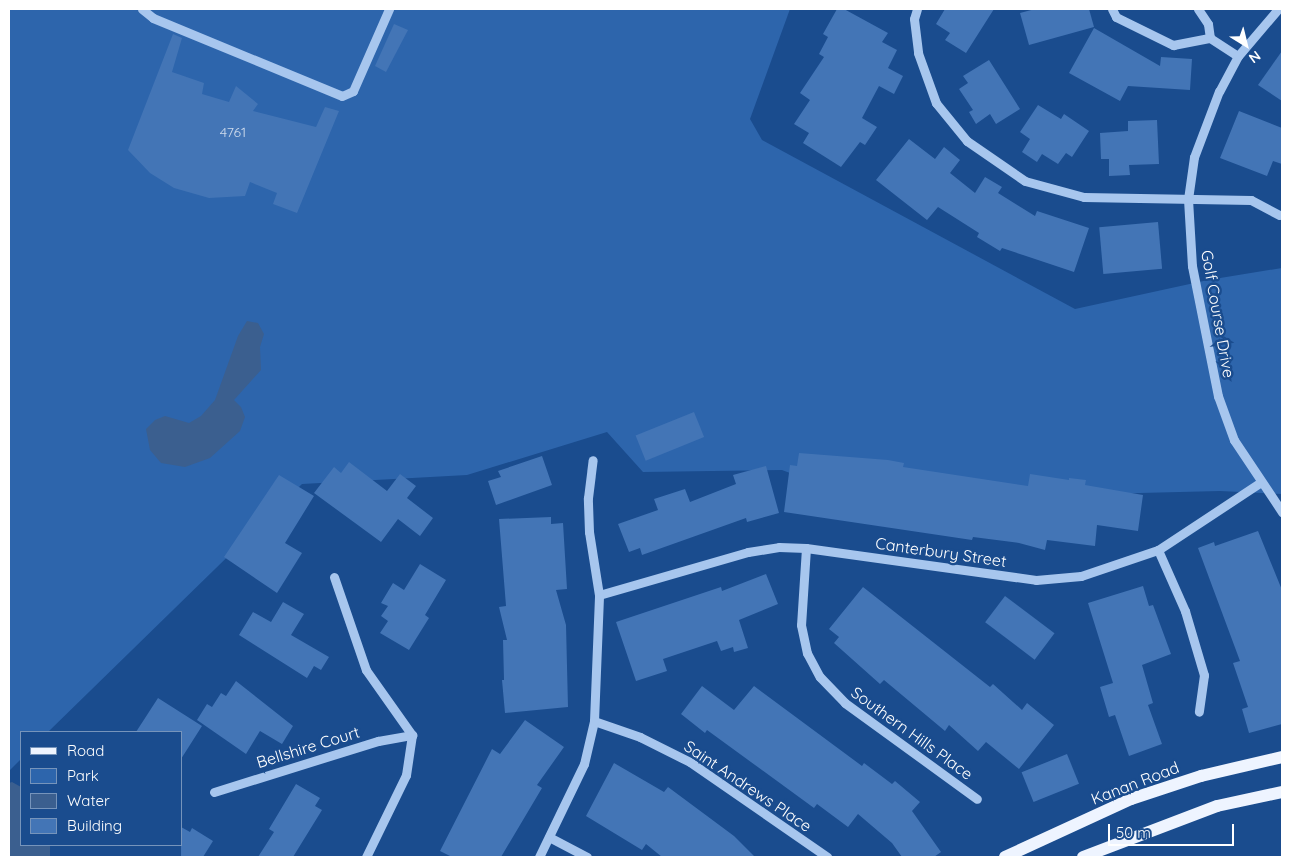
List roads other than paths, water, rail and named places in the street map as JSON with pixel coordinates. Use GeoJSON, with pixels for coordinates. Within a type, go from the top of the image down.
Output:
{"type":"FeatureCollection","features":[{"type":"Feature","properties":{"kind":"main road","name":"Kanan Road"},"geometry":{"type":"LineString","coordinates":[[1005,857],[1130,799],[1201,776],[1282,757]]}},
{"type":"Feature","properties":{"kind":"main road"},"geometry":{"type":"LineString","coordinates":[[1083,857],[1217,806],[1282,792]]}},
{"type":"Feature","properties":{"kind":"street"},"geometry":{"type":"LineString","coordinates":[[142,9],[153,18],[342,96],[353,91],[389,9]]}},
{"type":"Feature","properties":{"kind":"street"},"geometry":{"type":"LineString","coordinates":[[917,9],[914,19],[918,53],[936,103],[967,141],[1026,180],[1084,197],[1251,200],[1279,215]]}},
{"type":"Feature","properties":{"kind":"street"},"geometry":{"type":"LineString","coordinates":[[1112,9],[1116,17],[1173,44],[1210,38],[1238,56]]}},
{"type":"Feature","properties":{"kind":"street"},"geometry":{"type":"LineString","coordinates":[[1198,9],[1208,24],[1210,38]]}},
{"type":"Feature","properties":{"kind":"street","name":"Golf Course Drive"},"geometry":{"type":"LineString","coordinates":[[1278,9],[1238,56],[1205,124],[1194,157],[1188,199],[1192,266],[1218,396],[1234,440],[1282,512]]}},
{"type":"Feature","properties":{"kind":"street"},"geometry":{"type":"LineString","coordinates":[[539,857],[584,764],[594,721],[599,595],[589,532],[588,498],[593,460]]}},
{"type":"Feature","properties":{"kind":"street","name":"Canterbury Street"},"geometry":{"type":"LineString","coordinates":[[599,595],[748,552],[806,548],[1036,580],[1081,576],[1158,550],[1261,482]]}},
{"type":"Feature","properties":{"kind":"street","name":"Southern Hills Place"},"geometry":{"type":"LineString","coordinates":[[806,548],[801,625],[807,653],[820,676],[845,703],[977,799]]}},
{"type":"Feature","properties":{"kind":"street"},"geometry":{"type":"LineString","coordinates":[[1158,550],[1185,611],[1204,675],[1199,712]]}},
{"type":"Feature","properties":{"kind":"street"},"geometry":{"type":"LineString","coordinates":[[334,577],[366,670],[412,735],[406,775],[366,857]]}},
{"type":"Feature","properties":{"kind":"street","name":"Saint Andrews Place"},"geometry":{"type":"LineString","coordinates":[[594,721],[640,737],[690,762],[828,857]]}},
{"type":"Feature","properties":{"kind":"street","name":"Bellshire Court"},"geometry":{"type":"LineString","coordinates":[[214,792],[378,741],[412,735]]}},
{"type":"Feature","properties":{"kind":"street"},"geometry":{"type":"LineString","coordinates":[[549,837],[587,857]]}},
{"type":"Feature","properties":{"kind":"water"},"geometry":{"type":"Polygon","coordinates":[[[247,321],[258,323],[264,334],[260,347],[261,370],[234,400],[241,407],[245,417],[240,431],[210,458],[185,467],[161,463],[150,450],[146,429],[155,420],[165,416],[189,423],[201,416],[215,400],[238,336],[247,321]]]}},
{"type":"Feature","properties":{"kind":"water"},"geometry":{"type":"Polygon","coordinates":[[[12,782],[20,786],[20,846],[50,846],[50,857],[9,857],[9,783],[12,782]]]}}]}
